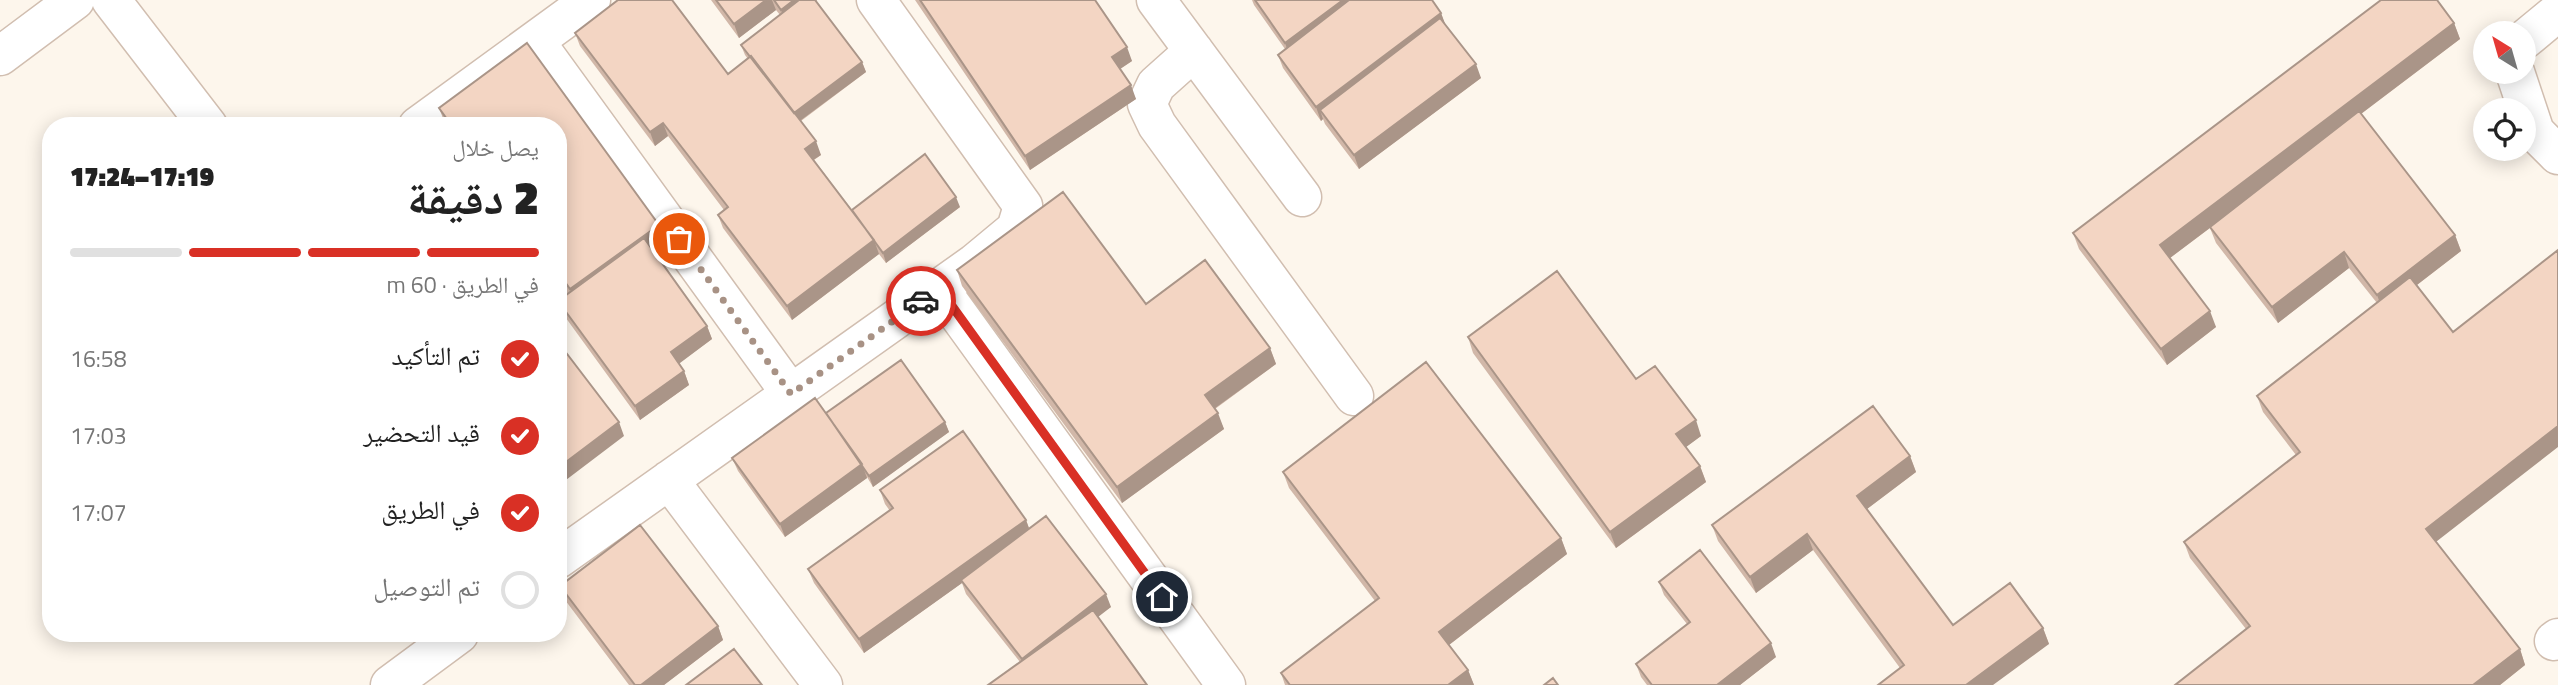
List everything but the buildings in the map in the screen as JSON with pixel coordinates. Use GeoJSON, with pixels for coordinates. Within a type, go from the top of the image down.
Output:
{"type":"FeatureCollection","features":[{"type":"Feature","properties":{"kind":"street"},"geometry":{"type":"LineString","coordinates":[[0,57],[75,0]]}},
{"type":"Feature","properties":{"kind":"street"},"geometry":{"type":"LineString","coordinates":[[111,0],[201,117]]}},
{"type":"Feature","properties":{"kind":"street"},"geometry":{"type":"LineString","coordinates":[[430,117],[591,0]]}},
{"type":"Feature","properties":{"kind":"street"},"geometry":{"type":"LineString","coordinates":[[567,553],[939,288],[1016,229],[1023,206],[876,0]]}},
{"type":"Feature","properties":{"kind":"street"},"geometry":{"type":"LineString","coordinates":[[1156,0],[1302,197]]}},
{"type":"Feature","properties":{"kind":"street"},"geometry":{"type":"LineString","coordinates":[[2536,30],[2558,12]]}},
{"type":"Feature","properties":{"kind":"street"},"geometry":{"type":"LineString","coordinates":[[535,41],[791,394]]}},
{"type":"Feature","properties":{"kind":"street"},"geometry":{"type":"LineString","coordinates":[[1194,51],[1156,85],[1147,104],[1157,125],[1354,396]]}},
{"type":"Feature","properties":{"kind":"street"},"geometry":{"type":"LineString","coordinates":[[2522,84],[2550,133]]}},
{"type":"Feature","properties":{"kind":"street"},"geometry":{"type":"LineString","coordinates":[[939,288],[1226,685]]}},
{"type":"Feature","properties":{"kind":"street"},"geometry":{"type":"LineString","coordinates":[[669,480],[823,685]]}},
{"type":"Feature","properties":{"kind":"street"},"geometry":{"type":"LineString","coordinates":[[390,685],[448,642]]}},
{"type":"Feature","properties":{"kind":"way so far"},"geometry":{"type":"LineString","coordinates":[[679,239],[791,394],[921,301]]}},
{"type":"Feature","properties":{"kind":"route"},"geometry":{"type":"LineString","coordinates":[[921,301],[939,288],[1162,597]]}}]}
